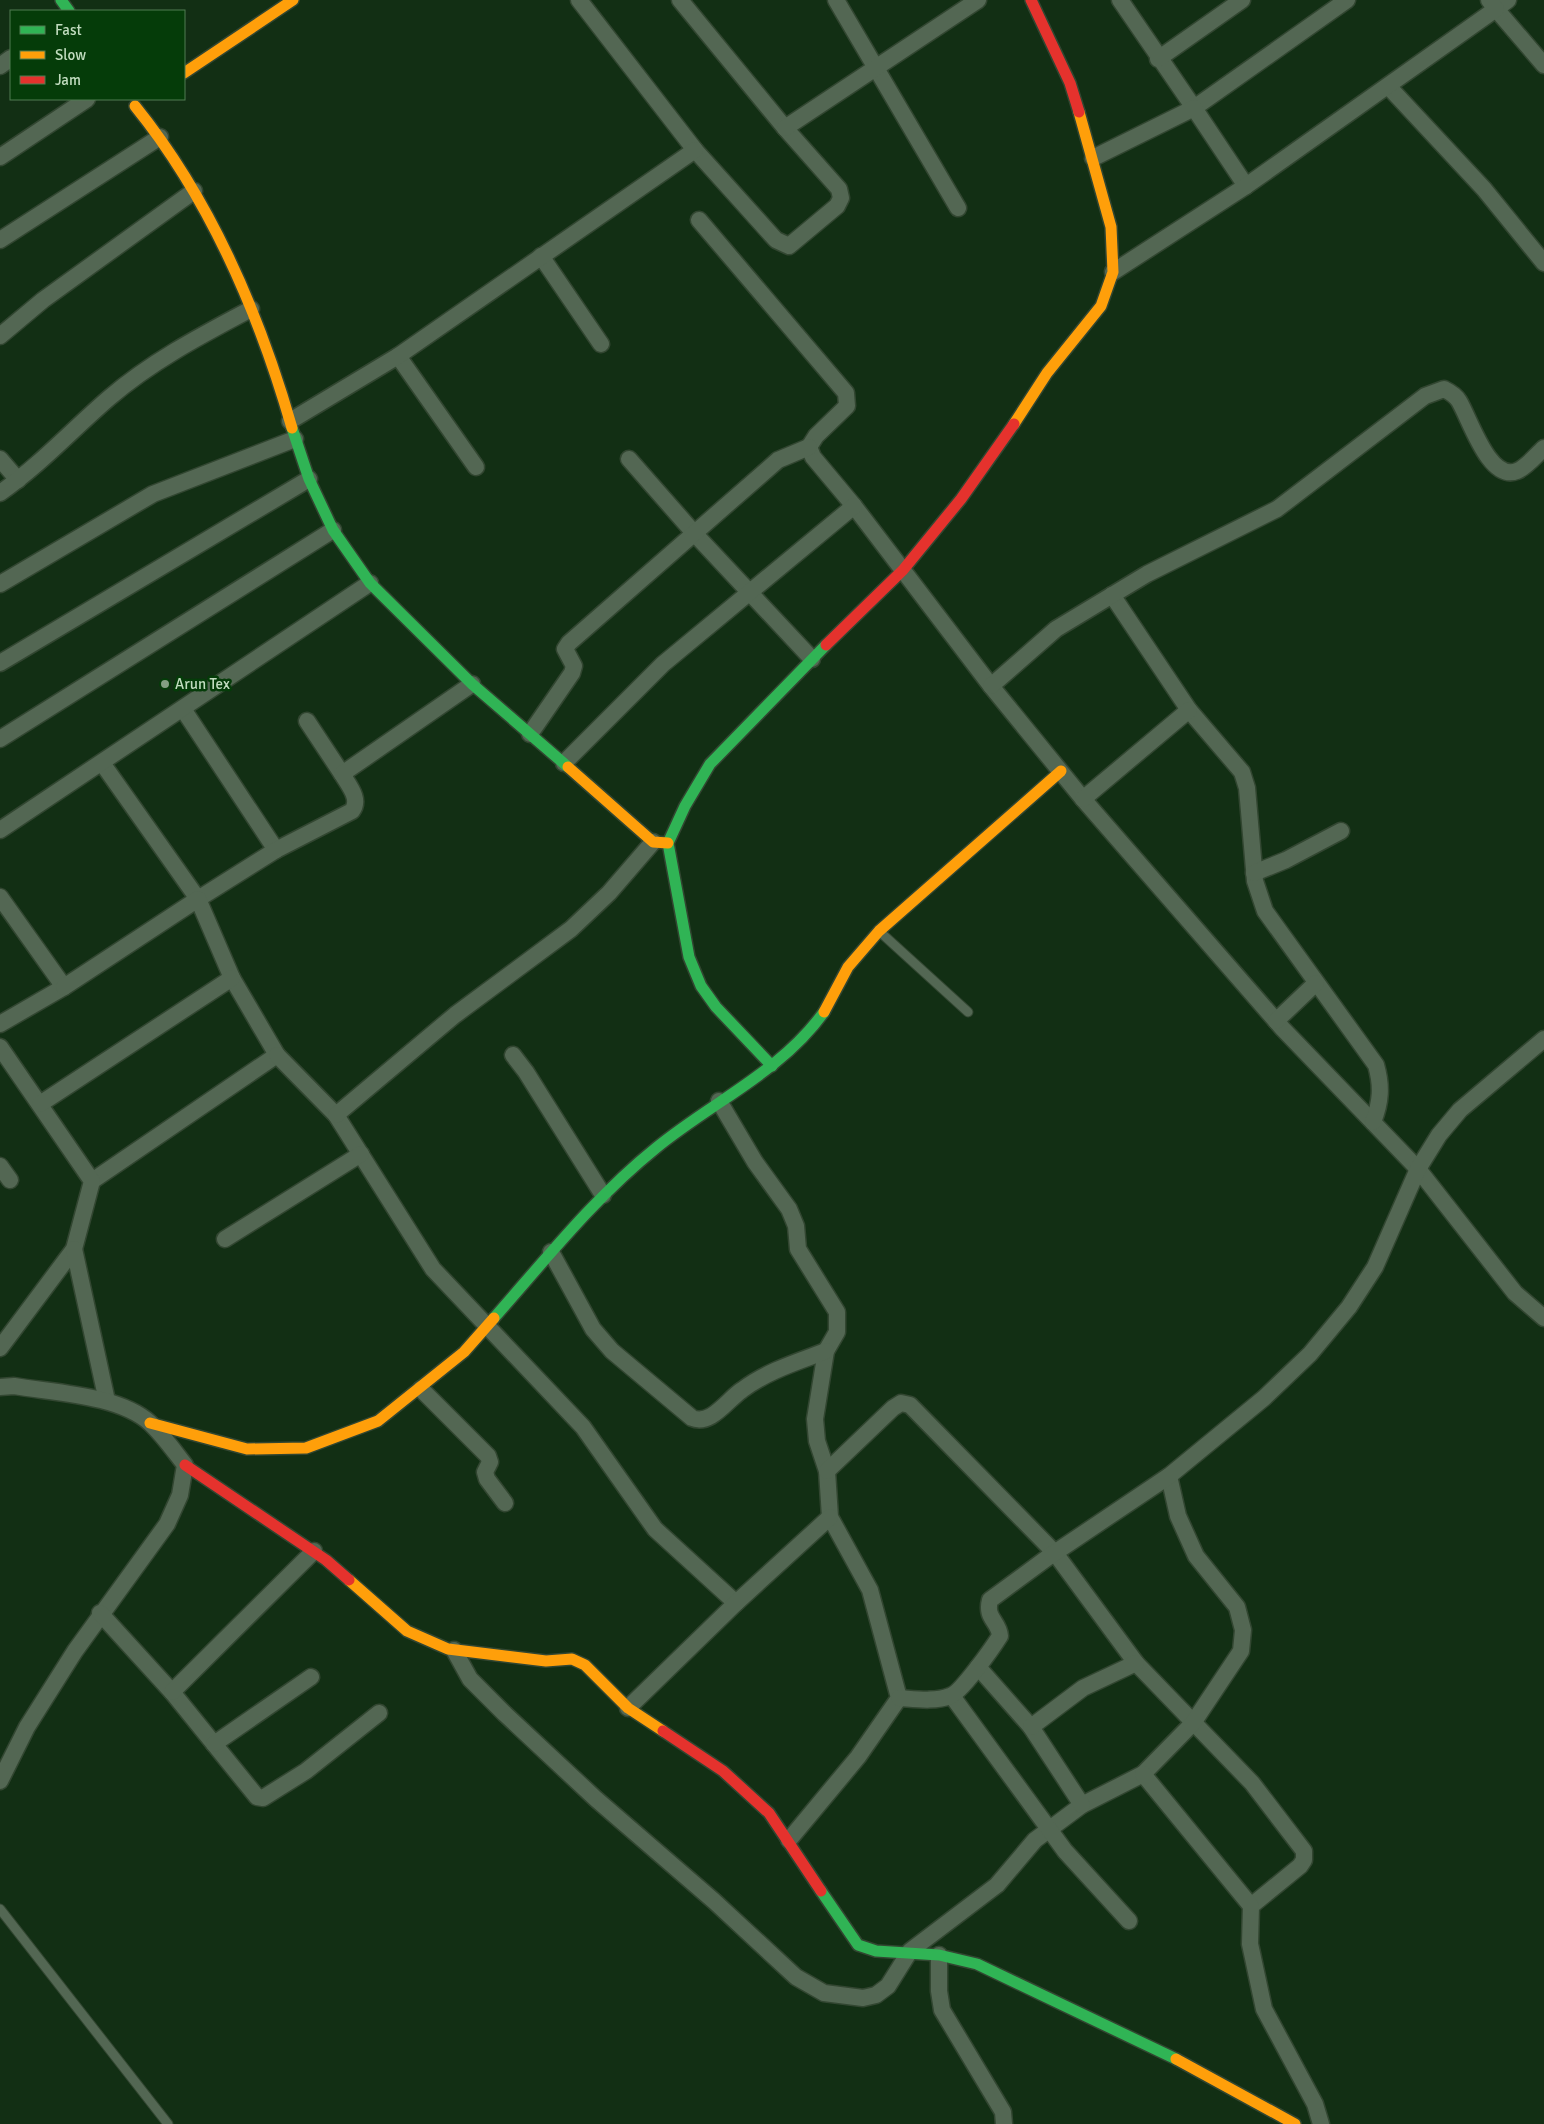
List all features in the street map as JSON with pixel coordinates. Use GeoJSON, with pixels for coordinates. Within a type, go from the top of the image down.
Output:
{"type":"FeatureCollection","features":[{"type":"Feature","properties":{"kind":"street"},"geometry":{"type":"LineString","coordinates":[[185,72],[293,0]]}},
{"type":"Feature","properties":{"kind":"street"},"geometry":{"type":"LineString","coordinates":[[579,0],[695,150],[776,240],[789,246],[837,206],[840,198],[839,189],[785,128],[680,0]]}},
{"type":"Feature","properties":{"kind":"street"},"geometry":{"type":"LineString","coordinates":[[836,0],[958,208]]}},
{"type":"Feature","properties":{"kind":"street"},"geometry":{"type":"LineString","coordinates":[[785,128],[978,0]]}},
{"type":"Feature","properties":{"kind":"street"},"geometry":{"type":"LineString","coordinates":[[336,1115],[454,1015],[571,929],[660,843],[710,764],[812,659],[903,570],[961,499],[997,451],[1047,373],[1101,306],[1113,272],[1112,227],[1094,158],[1070,83],[1031,0]]}},
{"type":"Feature","properties":{"kind":"street"},"geometry":{"type":"LineString","coordinates":[[1158,59],[1242,0]]}},
{"type":"Feature","properties":{"kind":"street"},"geometry":{"type":"LineString","coordinates":[[1094,158],[1194,108],[1346,0]]}},
{"type":"Feature","properties":{"kind":"street"},"geometry":{"type":"LineString","coordinates":[[1124,1],[1158,59],[1194,108],[1246,186]]}},
{"type":"Feature","properties":{"kind":"street"},"geometry":{"type":"LineString","coordinates":[[1113,272],[1246,186],[1388,86],[1498,3],[1544,65]]}},
{"type":"Feature","properties":{"kind":"street"},"geometry":{"type":"LineString","coordinates":[[1388,86],[1484,189],[1544,263]]}},
{"type":"Feature","properties":{"kind":"street"},"geometry":{"type":"LineString","coordinates":[[0,157],[86,100]]}},
{"type":"Feature","properties":{"kind":"street"},"geometry":{"type":"LineString","coordinates":[[133,102],[160,137],[215,227],[274,363],[295,439],[310,479],[334,530],[370,583],[472,684],[660,843],[689,957],[701,986],[716,1008],[772,1066]]}},
{"type":"Feature","properties":{"kind":"street"},"geometry":{"type":"LineString","coordinates":[[0,240],[160,137]]}},
{"type":"Feature","properties":{"kind":"street"},"geometry":{"type":"LineString","coordinates":[[290,421],[398,356],[695,150]]}},
{"type":"Feature","properties":{"kind":"street"},"geometry":{"type":"LineString","coordinates":[[0,336],[43,300],[194,191]]}},
{"type":"Feature","properties":{"kind":"street"},"geometry":{"type":"LineString","coordinates":[[530,734],[572,673],[574,666],[565,649],[569,644],[778,460],[809,447],[816,436],[847,406],[846,393],[699,220]]}},
{"type":"Feature","properties":{"kind":"street"},"geometry":{"type":"LineString","coordinates":[[541,256],[601,344]]}},
{"type":"Feature","properties":{"kind":"street"},"geometry":{"type":"LineString","coordinates":[[0,493],[18,480],[110,396],[180,347],[251,309]]}},
{"type":"Feature","properties":{"kind":"street"},"geometry":{"type":"LineString","coordinates":[[398,356],[476,467]]}},
{"type":"Feature","properties":{"kind":"street"},"geometry":{"type":"LineString","coordinates":[[991,686],[1056,629],[1200,546],[1277,509],[1424,396],[1444,389],[1458,399],[1491,462],[1500,470],[1510,473],[1519,471],[1544,448]]}},
{"type":"Feature","properties":{"kind":"street"},"geometry":{"type":"LineString","coordinates":[[0,584],[153,494],[295,439]]}},
{"type":"Feature","properties":{"kind":"street"},"geometry":{"type":"LineString","coordinates":[[809,447],[813,457],[854,506],[991,686],[1083,799],[1276,1020],[1418,1169],[1515,1293],[1544,1318]]}},
{"type":"Feature","properties":{"kind":"street"},"geometry":{"type":"LineString","coordinates":[[0,459],[18,480]]}},
{"type":"Feature","properties":{"kind":"street"},"geometry":{"type":"LineString","coordinates":[[629,459],[694,533],[812,659]]}},
{"type":"Feature","properties":{"kind":"street"},"geometry":{"type":"LineString","coordinates":[[0,663],[310,479]]}},
{"type":"Feature","properties":{"kind":"street"},"geometry":{"type":"LineString","coordinates":[[564,763],[663,664],[854,506]]}},
{"type":"Feature","properties":{"kind":"street"},"geometry":{"type":"LineString","coordinates":[[0,739],[334,530]]}},
{"type":"Feature","properties":{"kind":"street"},"geometry":{"type":"LineString","coordinates":[[0,830],[370,583]]}},
{"type":"Feature","properties":{"kind":"street"},"geometry":{"type":"LineString","coordinates":[[1112,595],[1189,710],[1242,772],[1247,788],[1254,873],[1265,911],[1376,1065],[1381,1084],[1380,1105],[1373,1122]]}},
{"type":"Feature","properties":{"kind":"street"},"geometry":{"type":"LineString","coordinates":[[342,774],[472,684]]}},
{"type":"Feature","properties":{"kind":"street"},"geometry":{"type":"LineString","coordinates":[[183,708],[276,850]]}},
{"type":"Feature","properties":{"kind":"street"},"geometry":{"type":"LineString","coordinates":[[1083,799],[1189,710]]}},
{"type":"Feature","properties":{"kind":"street"},"geometry":{"type":"LineString","coordinates":[[0,1024],[64,986],[276,850],[352,811],[356,806],[356,798],[307,721]]}},
{"type":"Feature","properties":{"kind":"street"},"geometry":{"type":"LineString","coordinates":[[102,763],[198,899],[232,978],[277,1055],[336,1115],[433,1269],[485,1326],[583,1427],[655,1529],[736,1603]]}},
{"type":"Feature","properties":{"kind":"street"},"geometry":{"type":"LineString","coordinates":[[150,1423],[247,1449],[306,1448],[378,1421],[421,1389],[464,1352],[485,1326],[603,1195],[657,1147],[719,1101],[772,1066],[812,1029],[831,1003],[848,967],[879,931],[1061,771]]}},
{"type":"Feature","properties":{"kind":"street"},"geometry":{"type":"LineString","coordinates":[[1254,873],[1286,860],[1341,830]]}},
{"type":"Feature","properties":{"kind":"street"},"geometry":{"type":"LineString","coordinates":[[0,897],[6,918],[64,986]]}},
{"type":"Feature","properties":{"kind":"street"},"geometry":{"type":"LineString","coordinates":[[40,1104],[232,978]]}},
{"type":"Feature","properties":{"kind":"street"},"geometry":{"type":"LineString","coordinates":[[1276,1020],[1316,983]]}},
{"type":"Feature","properties":{"kind":"street"},"geometry":{"type":"LineString","coordinates":[[899,1698],[930,1700],[952,1696],[978,1667],[1000,1636],[1001,1633],[990,1617],[988,1608],[990,1600],[1055,1552],[1169,1476],[1264,1398],[1310,1354],[1349,1307],[1374,1268],[1418,1169],[1439,1134],[1460,1110],[1544,1039]]}},
{"type":"Feature","properties":{"kind":"street"},"geometry":{"type":"LineString","coordinates":[[0,1048],[92,1181]]}},
{"type":"Feature","properties":{"kind":"street"},"geometry":{"type":"LineString","coordinates":[[0,1348],[74,1249],[92,1181],[277,1055]]}},
{"type":"Feature","properties":{"kind":"street"},"geometry":{"type":"LineString","coordinates":[[513,1055],[526,1072],[603,1195]]}},
{"type":"Feature","properties":{"kind":"street"},"geometry":{"type":"LineString","coordinates":[[719,1101],[756,1162],[789,1209],[796,1226],[798,1249],[836,1312],[837,1332],[826,1351],[815,1419],[817,1441],[827,1471],[830,1517],[870,1590],[899,1698],[858,1757],[789,1840]]}},
{"type":"Feature","properties":{"kind":"street"},"geometry":{"type":"LineString","coordinates":[[225,1239],[361,1154]]}},
{"type":"Feature","properties":{"kind":"street"},"geometry":{"type":"LineString","coordinates":[[0,1166],[10,1180]]}},
{"type":"Feature","properties":{"kind":"street"},"geometry":{"type":"LineString","coordinates":[[74,1249],[107,1401]]}},
{"type":"Feature","properties":{"kind":"street"},"geometry":{"type":"LineString","coordinates":[[552,1252],[593,1328],[612,1351],[692,1418],[706,1420],[742,1390],[767,1374],[826,1351]]}},
{"type":"Feature","properties":{"kind":"street"},"geometry":{"type":"LineString","coordinates":[[0,1387],[14,1386],[107,1401],[135,1413],[150,1423],[185,1465],[314,1551],[407,1631],[454,1650],[546,1661],[572,1659],[585,1665],[628,1708],[723,1771],[770,1813],[843,1926],[858,1944],[876,1951],[910,1951],[939,1955],[976,1964],[1141,2041],[1295,2124]]}},
{"type":"Feature","properties":{"kind":"street"},"geometry":{"type":"LineString","coordinates":[[421,1389],[488,1456],[490,1462],[485,1472],[487,1479],[505,1503]]}},
{"type":"Feature","properties":{"kind":"street"},"geometry":{"type":"LineString","coordinates":[[827,1471],[893,1408],[901,1402],[910,1405],[1055,1552],[1136,1663],[1252,1783],[1304,1851],[1304,1860],[1300,1866],[1251,1906]]}},
{"type":"Feature","properties":{"kind":"street"},"geometry":{"type":"LineString","coordinates":[[0,1781],[27,1728],[100,1613],[167,1524],[180,1495],[185,1465]]}},
{"type":"Feature","properties":{"kind":"street"},"geometry":{"type":"LineString","coordinates":[[454,1650],[470,1679],[506,1714],[596,1799],[714,1901],[796,1977],[824,1993],[863,1998],[876,1995],[888,1986],[910,1951],[997,1885],[1035,1840],[1082,1805],[1143,1774],[1193,1723],[1240,1651],[1243,1630],[1237,1607],[1196,1556],[1178,1516],[1169,1476]]}},
{"type":"Feature","properties":{"kind":"street"},"geometry":{"type":"LineString","coordinates":[[628,1708],[736,1603],[830,1517]]}},
{"type":"Feature","properties":{"kind":"street"},"geometry":{"type":"LineString","coordinates":[[172,1692],[314,1551]]}},
{"type":"Feature","properties":{"kind":"street"},"geometry":{"type":"LineString","coordinates":[[100,1613],[172,1692],[256,1797],[263,1798],[306,1771],[379,1713]]}},
{"type":"Feature","properties":{"kind":"street"},"geometry":{"type":"LineString","coordinates":[[1031,1727],[1083,1688],[1136,1663]]}},
{"type":"Feature","properties":{"kind":"street"},"geometry":{"type":"LineString","coordinates":[[978,1667],[1031,1727],[1082,1805]]}},
{"type":"Feature","properties":{"kind":"street"},"geometry":{"type":"LineString","coordinates":[[214,1744],[311,1677]]}},
{"type":"Feature","properties":{"kind":"street"},"geometry":{"type":"LineString","coordinates":[[952,1696],[1066,1851],[1129,1921]]}},
{"type":"Feature","properties":{"kind":"street"},"geometry":{"type":"LineString","coordinates":[[1143,1774],[1251,1906],[1250,1944],[1264,2009],[1315,2104],[1321,2124]]}},
{"type":"Feature","properties":{"kind":"street"},"geometry":{"type":"LineString","coordinates":[[939,1955],[939,1991],[942,2010],[1003,2112],[1004,2124]]}},
{"type":"Feature","properties":{"kind":"lane"},"geometry":{"type":"LineString","coordinates":[[879,931],[968,1012]]}},
{"type":"Feature","properties":{"kind":"lane"},"geometry":{"type":"LineString","coordinates":[[0,1909],[168,2124]]}},
{"type":"Feature","properties":{"kind":"traffic: fast"},"geometry":{"type":"LineString","coordinates":[[61,0],[68,10]]}},
{"type":"Feature","properties":{"kind":"traffic: fast"},"geometry":{"type":"LineString","coordinates":[[292,428],[309,479],[333,530],[370,583],[472,684],[568,767]]}},
{"type":"Feature","properties":{"kind":"traffic: fast"},"geometry":{"type":"LineString","coordinates":[[772,1066],[716,1007],[701,986],[689,957],[668,843],[685,806],[710,764],[826,645]]}},
{"type":"Feature","properties":{"kind":"traffic: fast"},"geometry":{"type":"LineString","coordinates":[[494,1318],[572,1229],[612,1187],[678,1131],[767,1069],[807,1033],[824,1012]]}},
{"type":"Feature","properties":{"kind":"traffic: fast"},"geometry":{"type":"LineString","coordinates":[[821,1891],[858,1945],[876,1951],[939,1955],[977,1964],[1176,2059]]}},
{"type":"Feature","properties":{"kind":"traffic: slow"},"geometry":{"type":"LineString","coordinates":[[185,72],[293,0]]}},
{"type":"Feature","properties":{"kind":"traffic: slow"},"geometry":{"type":"LineString","coordinates":[[135,106],[187,180],[230,259],[264,342],[292,428]]}},
{"type":"Feature","properties":{"kind":"traffic: slow"},"geometry":{"type":"LineString","coordinates":[[1014,424],[1047,373],[1101,306],[1113,272],[1111,227],[1079,112]]}},
{"type":"Feature","properties":{"kind":"traffic: slow"},"geometry":{"type":"LineString","coordinates":[[568,767],[653,842],[668,843]]}},
{"type":"Feature","properties":{"kind":"traffic: slow"},"geometry":{"type":"LineString","coordinates":[[824,1012],[848,967],[879,931],[1061,771]]}},
{"type":"Feature","properties":{"kind":"traffic: slow"},"geometry":{"type":"LineString","coordinates":[[150,1423],[247,1449],[306,1448],[378,1421],[464,1352],[494,1318]]}},
{"type":"Feature","properties":{"kind":"traffic: slow"},"geometry":{"type":"LineString","coordinates":[[349,1580],[407,1631],[448,1649],[546,1661],[572,1659],[585,1665],[628,1708],[663,1731]]}},
{"type":"Feature","properties":{"kind":"traffic: slow"},"geometry":{"type":"LineString","coordinates":[[1176,2059],[1295,2124]]}},
{"type":"Feature","properties":{"kind":"traffic: jam"},"geometry":{"type":"LineString","coordinates":[[1031,0],[1070,83],[1079,112]]}},
{"type":"Feature","properties":{"kind":"traffic: jam"},"geometry":{"type":"LineString","coordinates":[[826,645],[903,570],[961,499],[1014,424]]}},
{"type":"Feature","properties":{"kind":"traffic: jam"},"geometry":{"type":"LineString","coordinates":[[185,1465],[326,1560],[349,1580]]}},
{"type":"Feature","properties":{"kind":"traffic: jam"},"geometry":{"type":"LineString","coordinates":[[663,1731],[723,1771],[769,1813],[821,1891]]}},
{"type":"Feature","properties":{"kind":"place","name":"Arun Tex"},"geometry":{"type":"Point","coordinates":[165,684]}}]}
